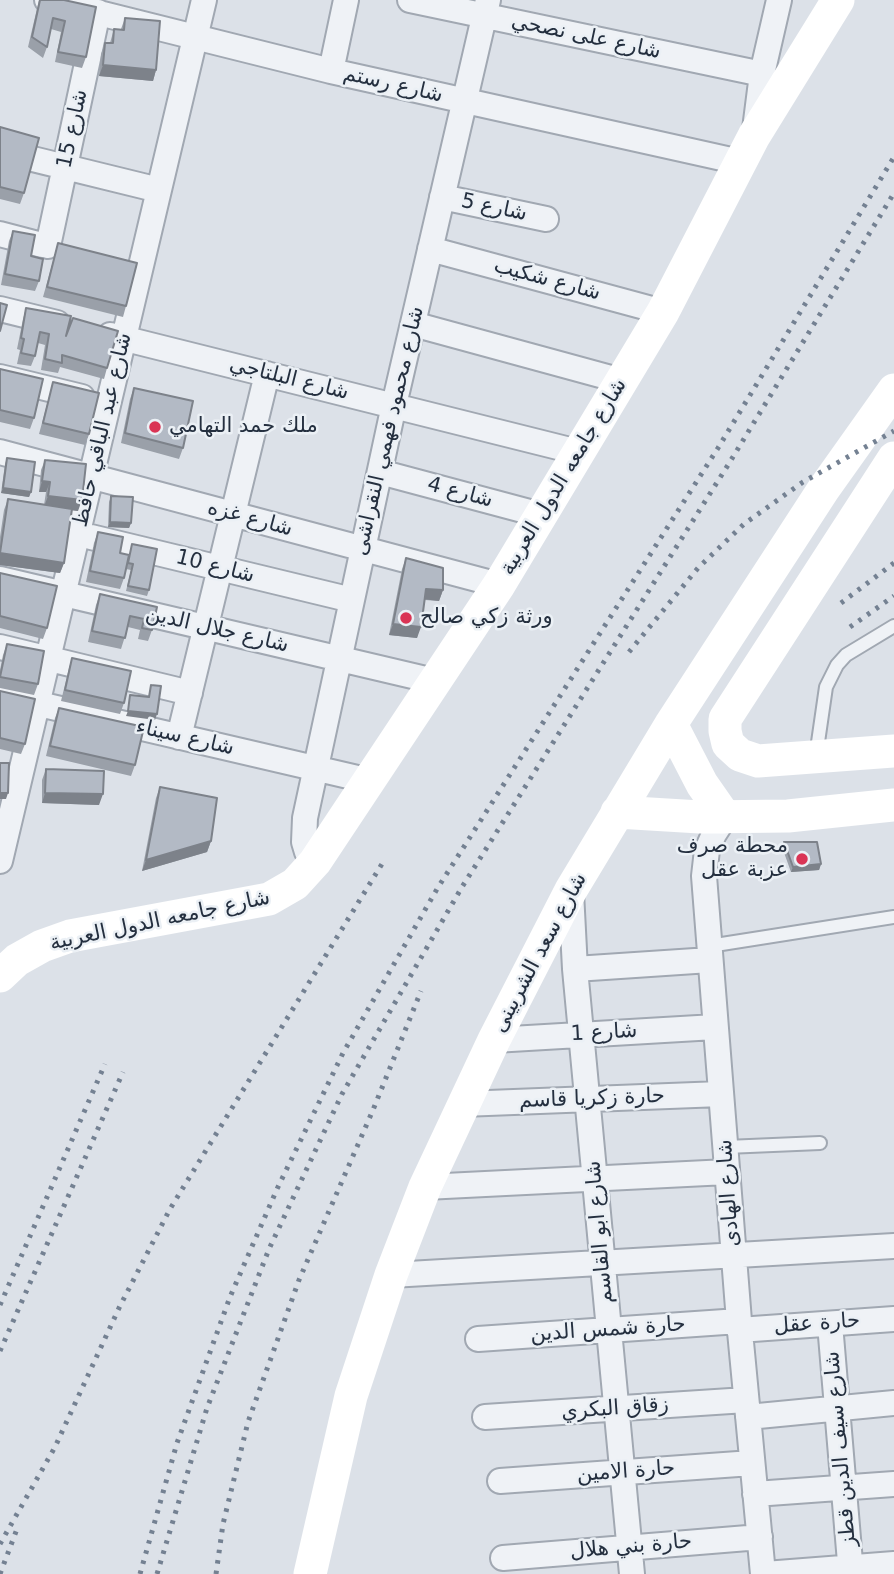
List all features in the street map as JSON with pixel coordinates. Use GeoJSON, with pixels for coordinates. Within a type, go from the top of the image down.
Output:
{"type":"FeatureCollection","features":[{"type":"Feature","properties":{"kind":"main road","name":"شارع جامعه الدول العربية"},"geometry":{"type":"LineString","coordinates":[[0,976],[17,960],[42,946],[70,936],[269,899],[295,884],[315,862],[499,585],[663,312],[747,149],[838,0]]}},
{"type":"Feature","properties":{"kind":"main road","name":"شارع سعد الشربينى"},"geometry":{"type":"LineString","coordinates":[[310,1574],[351,1396],[391,1275],[425,1187],[462,1104],[571,890],[617,812],[822,490],[894,390]]}},
{"type":"Feature","properties":{"kind":"main road"},"geometry":{"type":"LineString","coordinates":[[894,458],[725,719],[728,744],[740,755],[758,761],[894,751]]}},
{"type":"Feature","properties":{"kind":"main road"},"geometry":{"type":"LineString","coordinates":[[822,490],[858,512]]}},
{"type":"Feature","properties":{"kind":"main road"},"geometry":{"type":"LineString","coordinates":[[671,724],[702,784],[725,817]]}},
{"type":"Feature","properties":{"kind":"main road"},"geometry":{"type":"LineString","coordinates":[[617,812],[725,817],[788,816],[894,805]]}},
{"type":"Feature","properties":{"kind":"street","name":"شارع رستم"},"geometry":{"type":"LineString","coordinates":[[47,0],[107,9],[195,37],[464,102],[747,149]]}},
{"type":"Feature","properties":{"kind":"street","name":"شارع عبد الباقي حافظ"},"geometry":{"type":"LineString","coordinates":[[0,860],[12,764],[38,704],[50,659],[204,0]]}},
{"type":"Feature","properties":{"kind":"street"},"geometry":{"type":"LineString","coordinates":[[331,71],[346,0]]}},
{"type":"Feature","properties":{"kind":"street","name":"شارع على نصحي"},"geometry":{"type":"LineString","coordinates":[[410,0],[486,8],[762,74]]}},
{"type":"Feature","properties":{"kind":"street"},"geometry":{"type":"LineString","coordinates":[[747,149],[779,0]]}},
{"type":"Feature","properties":{"kind":"street","name":"شارع محمود فهمي النقراشى"},"geometry":{"type":"LineString","coordinates":[[315,862],[307,852],[304,829],[316,768],[394,405],[486,8]]}},
{"type":"Feature","properties":{"kind":"street","name":"شارع 15"},"geometry":{"type":"LineString","coordinates":[[48,246],[65,167],[107,9]]}},
{"type":"Feature","properties":{"kind":"street"},"geometry":{"type":"LineString","coordinates":[[0,151],[159,190]]}},
{"type":"Feature","properties":{"kind":"street","name":"شارع 5"},"geometry":{"type":"LineString","coordinates":[[442,197],[546,219]]}},
{"type":"Feature","properties":{"kind":"street"},"geometry":{"type":"LineString","coordinates":[[0,234],[74,253]]}},
{"type":"Feature","properties":{"kind":"street","name":"شارع شكيب"},"geometry":{"type":"LineString","coordinates":[[430,249],[663,312]]}},
{"type":"Feature","properties":{"kind":"street"},"geometry":{"type":"LineString","coordinates":[[114,263],[141,270]]}},
{"type":"Feature","properties":{"kind":"street","name":"شارع البلتاجي"},"geometry":{"type":"LineString","coordinates":[[0,309],[578,452]]}},
{"type":"Feature","properties":{"kind":"street"},"geometry":{"type":"LineString","coordinates":[[413,324],[622,381]]}},
{"type":"Feature","properties":{"kind":"street"},"geometry":{"type":"LineString","coordinates":[[179,737],[267,374]]}},
{"type":"Feature","properties":{"kind":"street"},"geometry":{"type":"LineString","coordinates":[[0,377],[110,403]]}},
{"type":"Feature","properties":{"kind":"street","name":"شارع غزه"},"geometry":{"type":"LineString","coordinates":[[0,452],[499,585]]}},
{"type":"Feature","properties":{"kind":"street","name":"شارع 4"},"geometry":{"type":"LineString","coordinates":[[380,472],[541,514]]}},
{"type":"Feature","properties":{"kind":"street","name":"شارع 10"},"geometry":{"type":"LineString","coordinates":[[79,534],[352,600]]}},
{"type":"Feature","properties":{"kind":"street","name":"شارع جلال الدين"},"geometry":{"type":"LineString","coordinates":[[0,579],[434,681]]}},
{"type":"Feature","properties":{"kind":"street"},"geometry":{"type":"LineString","coordinates":[[0,646],[190,694]]}},
{"type":"Feature","properties":{"kind":"street","name":"شارع سيناء"},"geometry":{"type":"LineString","coordinates":[[0,695],[370,781]]}},
{"type":"Feature","properties":{"kind":"street","name":"شارع الهادى"},"geometry":{"type":"LineString","coordinates":[[725,817],[707,850],[704,876],[739,1326],[764,1574]]}},
{"type":"Feature","properties":{"kind":"street","name":"شارع ابو القاسم"},"geometry":{"type":"LineString","coordinates":[[571,890],[575,969],[632,1574]]}},
{"type":"Feature","properties":{"kind":"street"},"geometry":{"type":"LineString","coordinates":[[0,952],[42,946]]}},
{"type":"Feature","properties":{"kind":"street"},"geometry":{"type":"LineString","coordinates":[[575,969],[709,953]]}},
{"type":"Feature","properties":{"kind":"street","name":"شارع 1"},"geometry":{"type":"LineString","coordinates":[[494,1040],[715,1027]]}},
{"type":"Feature","properties":{"kind":"street","name":"حارة زكريا قاسم"},"geometry":{"type":"LineString","coordinates":[[462,1104],[721,1094]]}},
{"type":"Feature","properties":{"kind":"street"},"geometry":{"type":"LineString","coordinates":[[425,1187],[727,1172]]}},
{"type":"Feature","properties":{"kind":"street"},"geometry":{"type":"LineString","coordinates":[[391,1275],[894,1246]]}},
{"type":"Feature","properties":{"kind":"street","name":"حارة عقل"},"geometry":{"type":"LineString","coordinates":[[739,1326],[830,1324],[894,1318]]}},
{"type":"Feature","properties":{"kind":"street","name":"شارع سيف الدين قطز"},"geometry":{"type":"LineString","coordinates":[[830,1324],[851,1571]]}},
{"type":"Feature","properties":{"kind":"street","name":"حارة شمس الدين"},"geometry":{"type":"LineString","coordinates":[[478,1339],[609,1330],[739,1326]]}},
{"type":"Feature","properties":{"kind":"street","name":"زقاق البكري"},"geometry":{"type":"LineString","coordinates":[[485,1417],[617,1409],[837,1409],[894,1403]]}},
{"type":"Feature","properties":{"kind":"street","name":"حارة الامين"},"geometry":{"type":"LineString","coordinates":[[500,1481],[752,1463]]}},
{"type":"Feature","properties":{"kind":"street"},"geometry":{"type":"LineString","coordinates":[[755,1494],[894,1484]]}},
{"type":"Feature","properties":{"kind":"street","name":"حارة بني هلال"},"geometry":{"type":"LineString","coordinates":[[503,1558],[760,1537]]}},
{"type":"Feature","properties":{"kind":"street"},"geometry":{"type":"LineString","coordinates":[[764,1574],[851,1571],[894,1564]]}},
{"type":"Feature","properties":{"kind":"lane"},"geometry":{"type":"LineString","coordinates":[[816,757],[826,687],[837,664],[846,655],[894,626]]}},
{"type":"Feature","properties":{"kind":"lane"},"geometry":{"type":"LineString","coordinates":[[709,953],[894,917]]}},
{"type":"Feature","properties":{"kind":"lane"},"geometry":{"type":"LineString","coordinates":[[726,1147],[820,1143]]}},
{"type":"Feature","properties":{"kind":"building"},"geometry":{"type":"Polygon","coordinates":[[[40,0],[64,0],[96,7],[86,57],[58,52],[65,21],[53,18],[47,47],[32,37],[40,0]]]}},
{"type":"Feature","properties":{"kind":"building"},"geometry":{"type":"Polygon","coordinates":[[[125,18],[160,21],[156,70],[103,65],[105,43],[113,43],[114,29],[124,30],[125,18]]]}},
{"type":"Feature","properties":{"kind":"building"},"geometry":{"type":"Polygon","coordinates":[[[0,127],[39,138],[24,193],[0,187],[0,127]]]}},
{"type":"Feature","properties":{"kind":"building"},"geometry":{"type":"Polygon","coordinates":[[[13,231],[35,235],[31,256],[43,259],[39,281],[5,274],[13,231]]]}},
{"type":"Feature","properties":{"kind":"building"},"geometry":{"type":"Polygon","coordinates":[[[58,243],[137,263],[126,306],[47,287],[58,243]]]}},
{"type":"Feature","properties":{"kind":"building"},"geometry":{"type":"Polygon","coordinates":[[[0,303],[7,305],[0,331],[0,303]]]}},
{"type":"Feature","properties":{"kind":"building"},"geometry":{"type":"Polygon","coordinates":[[[26,308],[71,316],[66,336],[73,318],[118,331],[107,368],[62,355],[62,363],[45,359],[49,334],[40,332],[35,356],[21,353],[26,308]]]}},
{"type":"Feature","properties":{"kind":"building"},"geometry":{"type":"Polygon","coordinates":[[[0,369],[43,379],[34,418],[0,410],[0,369]]]}},
{"type":"Feature","properties":{"kind":"building"},"geometry":{"type":"Polygon","coordinates":[[[53,382],[99,393],[89,434],[43,423],[53,382]]]}},
{"type":"Feature","properties":{"kind":"building","name":"ملك حمد التهامي"},"geometry":{"type":"Polygon","coordinates":[[[134,388],[193,401],[183,448],[125,433],[134,388]]]}},
{"type":"Feature","properties":{"kind":"building"},"geometry":{"type":"Polygon","coordinates":[[[7,458],[35,462],[31,492],[3,488],[7,458]]]}},
{"type":"Feature","properties":{"kind":"building"},"geometry":{"type":"Polygon","coordinates":[[[45,460],[86,464],[82,500],[48,496],[50,482],[42,481],[45,460]]]}},
{"type":"Feature","properties":{"kind":"building"},"geometry":{"type":"Polygon","coordinates":[[[111,496],[133,497],[131,523],[110,522],[111,496]]]}},
{"type":"Feature","properties":{"kind":"building"},"geometry":{"type":"Polygon","coordinates":[[[8,499],[72,509],[64,563],[0,553],[8,499]]]}},
{"type":"Feature","properties":{"kind":"building"},"geometry":{"type":"Polygon","coordinates":[[[98,532],[123,537],[120,553],[129,555],[124,578],[90,571],[98,532]]]}},
{"type":"Feature","properties":{"kind":"building"},"geometry":{"type":"Polygon","coordinates":[[[132,544],[157,549],[149,590],[128,586],[133,564],[128,563],[132,544]]]}},
{"type":"Feature","properties":{"kind":"building","name":"ورثة زكي صالح"},"geometry":{"type":"Polygon","coordinates":[[[406,558],[443,568],[443,590],[426,589],[421,627],[393,624],[406,558]]]}},
{"type":"Feature","properties":{"kind":"building"},"geometry":{"type":"Polygon","coordinates":[[[0,573],[57,586],[47,628],[0,616],[0,573]]]}},
{"type":"Feature","properties":{"kind":"building"},"geometry":{"type":"Polygon","coordinates":[[[100,594],[157,607],[152,630],[142,628],[144,619],[130,616],[125,638],[92,631],[100,594]]]}},
{"type":"Feature","properties":{"kind":"building"},"geometry":{"type":"Polygon","coordinates":[[[7,644],[44,651],[38,684],[0,677],[7,644]]]}},
{"type":"Feature","properties":{"kind":"building"},"geometry":{"type":"Polygon","coordinates":[[[72,658],[131,671],[124,703],[65,690],[72,658]]]}},
{"type":"Feature","properties":{"kind":"building"},"geometry":{"type":"Polygon","coordinates":[[[151,685],[161,686],[157,714],[128,711],[130,695],[149,697],[151,685]]]}},
{"type":"Feature","properties":{"kind":"building"},"geometry":{"type":"Polygon","coordinates":[[[0,691],[35,699],[25,744],[0,738],[0,691]]]}},
{"type":"Feature","properties":{"kind":"building"},"geometry":{"type":"Polygon","coordinates":[[[59,708],[144,727],[135,765],[50,746],[59,708]]]}},
{"type":"Feature","properties":{"kind":"building"},"geometry":{"type":"Polygon","coordinates":[[[0,763],[9,763],[8,793],[0,793],[0,763]]]}},
{"type":"Feature","properties":{"kind":"building"},"geometry":{"type":"Polygon","coordinates":[[[46,769],[104,771],[103,794],[45,793],[46,769]]]}},
{"type":"Feature","properties":{"kind":"building"},"geometry":{"type":"Polygon","coordinates":[[[160,787],[217,798],[211,841],[146,860],[160,787]]]}},
{"type":"Feature","properties":{"kind":"building","name":"محطة صرف عزبة عقل"},"geometry":{"type":"Polygon","coordinates":[[[784,842],[817,842],[821,864],[793,867],[784,842]]]}},
{"type":"Feature","properties":{"kind":"railway"},"geometry":{"type":"LineString","coordinates":[[140,1574],[177,1443],[230,1297],[277,1189],[343,1053],[437,889],[718,448],[894,157]]}},
{"type":"Feature","properties":{"kind":"railway"},"geometry":{"type":"LineString","coordinates":[[157,1574],[207,1408],[269,1249],[342,1094],[462,887],[728,465],[894,193]]}},
{"type":"Feature","properties":{"kind":"railway"},"geometry":{"type":"LineString","coordinates":[[629,652],[698,568],[744,524],[803,482],[894,431]]}},
{"type":"Feature","properties":{"kind":"railway"},"geometry":{"type":"LineString","coordinates":[[841,603],[894,563]]}},
{"type":"Feature","properties":{"kind":"railway"},"geometry":{"type":"LineString","coordinates":[[850,627],[894,596]]}},
{"type":"Feature","properties":{"kind":"railway"},"geometry":{"type":"LineString","coordinates":[[0,1544],[55,1447],[119,1308],[170,1209],[385,859]]}},
{"type":"Feature","properties":{"kind":"railway"},"geometry":{"type":"LineString","coordinates":[[216,1574],[223,1524],[248,1422],[299,1280],[421,991]]}},
{"type":"Feature","properties":{"kind":"railway"},"geometry":{"type":"LineString","coordinates":[[0,1305],[105,1064]]}},
{"type":"Feature","properties":{"kind":"railway"},"geometry":{"type":"LineString","coordinates":[[0,1351],[123,1072]]}},
{"type":"Feature","properties":{"kind":"railway"},"geometry":{"type":"LineString","coordinates":[[0,1574],[17,1529]]}},
{"type":"Feature","properties":{"kind":"place","name":"ملك حمد التهامي"},"geometry":{"type":"Point","coordinates":[155,427]}},
{"type":"Feature","properties":{"kind":"place","name":"ورثة زكي صالح"},"geometry":{"type":"Point","coordinates":[406,618]}},
{"type":"Feature","properties":{"kind":"place","name":"محطة صرف عزبة عقل"},"geometry":{"type":"Point","coordinates":[802,859]}}]}
